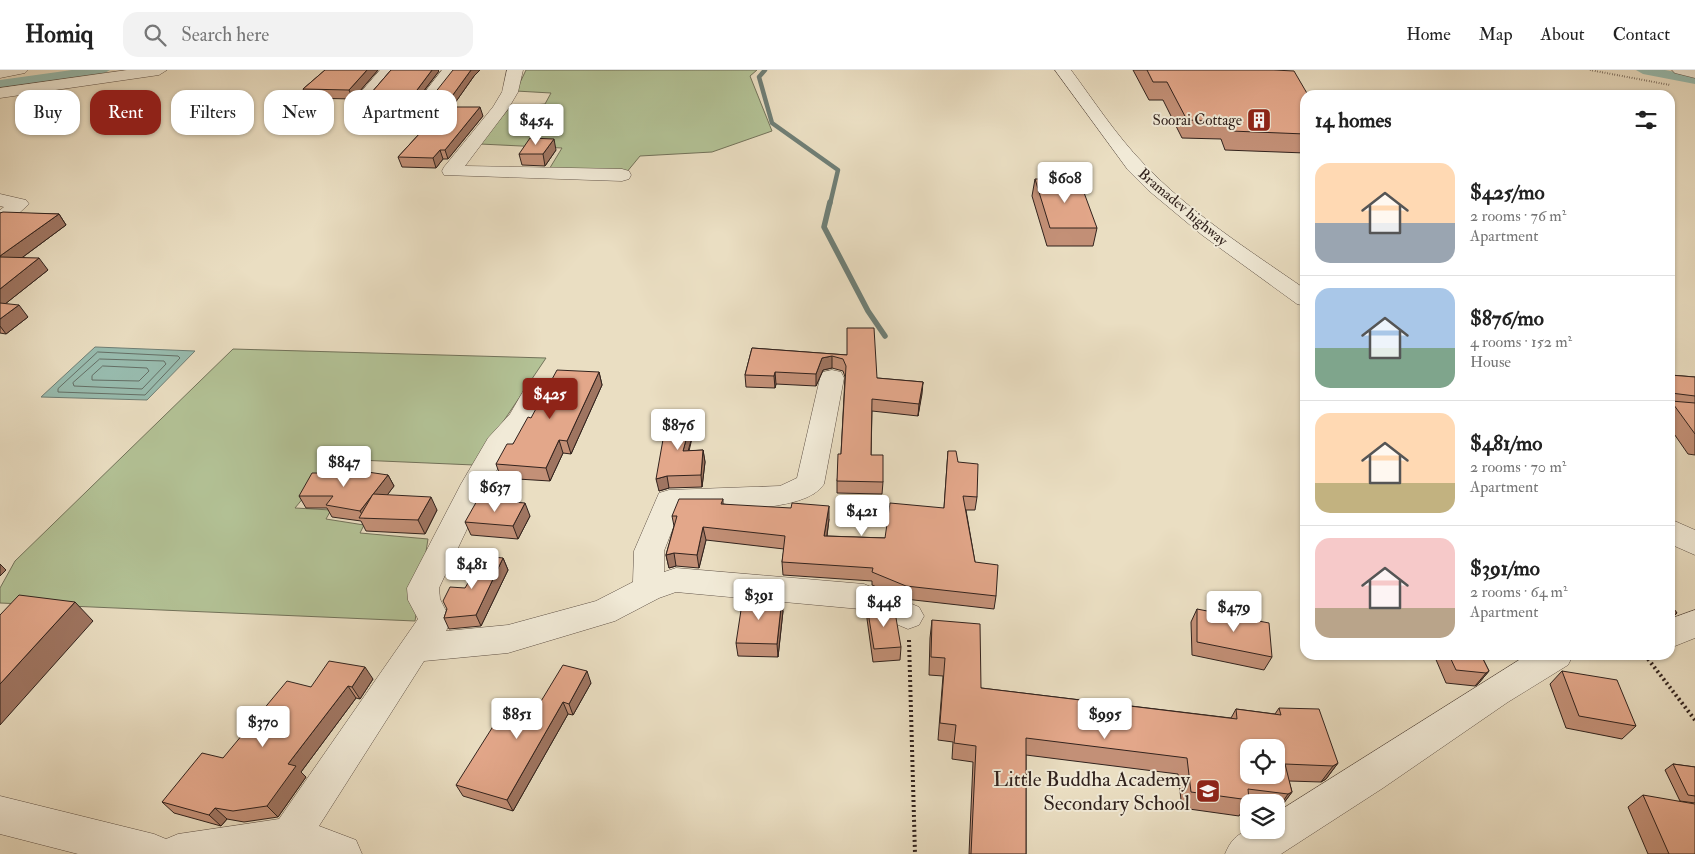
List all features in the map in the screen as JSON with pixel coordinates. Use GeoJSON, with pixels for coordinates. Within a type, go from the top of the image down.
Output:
{"type":"FeatureCollection","features":[{"type":"Feature","properties":{"kind":"street"},"geometry":{"type":"LineString","coordinates":[[0,73],[20,70]]}},
{"type":"Feature","properties":{"kind":"street"},"geometry":{"type":"LineString","coordinates":[[0,93],[158,70]]}},
{"type":"Feature","properties":{"kind":"street"},"geometry":{"type":"LineString","coordinates":[[371,90],[388,70]]}},
{"type":"Feature","properties":{"kind":"street"},"geometry":{"type":"LineString","coordinates":[[435,90],[450,70]]}},
{"type":"Feature","properties":{"kind":"street"},"geometry":{"type":"LineString","coordinates":[[515,70],[510,92],[500,109],[451,171],[622,175]]}},
{"type":"Feature","properties":{"kind":"street","name":"Bramadev highway"},"geometry":{"type":"LineString","coordinates":[[1063,70],[1135,166],[1155,186],[1209,231],[1300,295]]}},
{"type":"Feature","properties":{"kind":"street"},"geometry":{"type":"LineString","coordinates":[[1680,70],[1695,73]]}},
{"type":"Feature","properties":{"kind":"street"},"geometry":{"type":"LineString","coordinates":[[0,200],[19,204],[0,220]]}},
{"type":"Feature","properties":{"kind":"street"},"geometry":{"type":"LineString","coordinates":[[648,589],[649,551],[669,500],[783,496],[810,484],[832,378]]}},
{"type":"Feature","properties":{"kind":"street"},"geometry":{"type":"LineString","coordinates":[[290,836],[414,648],[435,621],[424,600],[423,588],[471,491],[498,444],[521,419],[534,394]]}},
{"type":"Feature","properties":{"kind":"street"},"geometry":{"type":"LineString","coordinates":[[1675,533],[1695,544]]}},
{"type":"Feature","properties":{"kind":"street"},"geometry":{"type":"LineString","coordinates":[[414,648],[508,639],[604,612],[648,589],[676,580],[864,597],[908,616]]}},
{"type":"Feature","properties":{"kind":"street"},"geometry":{"type":"LineString","coordinates":[[1675,632],[1695,623]]}},
{"type":"Feature","properties":{"kind":"street"},"geometry":{"type":"LineString","coordinates":[[1245,854],[1370,776],[1496,690],[1547,660]]}},
{"type":"Feature","properties":{"kind":"street"},"geometry":{"type":"LineString","coordinates":[[0,815],[154,854]]}},
{"type":"Feature","properties":{"kind":"street"},"geometry":{"type":"LineString","coordinates":[[178,854],[290,836],[342,854]]}},
{"type":"Feature","properties":{"kind":"path"},"geometry":{"type":"LineString","coordinates":[[1590,70],[1676,86]]}},
{"type":"Feature","properties":{"kind":"path"},"geometry":{"type":"LineString","coordinates":[[908,616],[915,854]]}},
{"type":"Feature","properties":{"kind":"path"},"geometry":{"type":"LineString","coordinates":[[1649,660],[1695,720]]}},
{"type":"Feature","properties":{"kind":"green space"},"geometry":{"type":"Polygon","coordinates":[[[526,70],[757,70],[750,76],[772,131],[712,152],[640,156],[626,173],[548,171],[562,148],[480,144],[510,107],[545,104],[551,93],[516,91],[526,70]]]}},
{"type":"Feature","properties":{"kind":"green space"},"geometry":{"type":"Polygon","coordinates":[[[233,349],[546,358],[474,465],[335,459],[295,508],[331,510],[326,519],[364,525],[360,533],[428,539],[415,621],[0,603],[0,588],[15,561],[233,349]]]}},
{"type":"Feature","properties":{"kind":"water"},"geometry":{"type":"Polygon","coordinates":[[[95,347],[195,351],[147,400],[41,397],[95,347]]]}},
{"type":"Feature","properties":{"kind":"building"},"geometry":{"type":"Polygon","coordinates":[[[325,70],[367,70],[349,90],[303,89],[325,70]]]}},
{"type":"Feature","properties":{"kind":"building"},"geometry":{"type":"Polygon","coordinates":[[[391,70],[432,70],[417,90],[374,90],[391,70]]]}},
{"type":"Feature","properties":{"kind":"building"},"geometry":{"type":"Polygon","coordinates":[[[453,70],[471,70],[456,90],[437,90],[453,70]]]}},
{"type":"Feature","properties":{"kind":"building"},"geometry":{"type":"Polygon","coordinates":[[[1147,70],[1294,71],[1305,90],[1300,90],[1300,134],[1231,131],[1226,121],[1187,120],[1167,82],[1153,82],[1147,70]]]}},
{"type":"Feature","properties":{"kind":"building"},"geometry":{"type":"Polygon","coordinates":[[[457,107],[480,107],[445,150],[440,150],[433,158],[398,157],[418,135],[457,135],[457,107]]]}},
{"type":"Feature","properties":{"kind":"building"},"geometry":{"type":"Polygon","coordinates":[[[530,138],[554,139],[543,154],[519,154],[530,138]]]}},
{"type":"Feature","properties":{"kind":"building"},"geometry":{"type":"Polygon","coordinates":[[[1035,179],[1079,179],[1097,228],[1050,228],[1035,179]]]}},
{"type":"Feature","properties":{"kind":"building"},"geometry":{"type":"Polygon","coordinates":[[[0,213],[59,214],[0,256],[0,213]]]}},
{"type":"Feature","properties":{"kind":"building"},"geometry":{"type":"Polygon","coordinates":[[[0,257],[39,258],[0,289],[0,257]]]}},
{"type":"Feature","properties":{"kind":"building"},"geometry":{"type":"Polygon","coordinates":[[[0,303],[19,305],[0,319],[0,303]]]}},
{"type":"Feature","properties":{"kind":"building"},"geometry":{"type":"Polygon","coordinates":[[[847,328],[874,328],[877,378],[923,382],[919,404],[872,399],[871,455],[883,455],[883,482],[837,481],[838,454],[841,454],[846,366],[843,359],[832,356],[822,358],[816,374],[775,372],[774,376],[745,375],[752,348],[847,355],[847,328]]]}},
{"type":"Feature","properties":{"kind":"building"},"geometry":{"type":"Polygon","coordinates":[[[557,370],[599,372],[567,441],[559,440],[546,468],[496,464],[507,444],[513,444],[528,417],[531,418],[557,370]]]}},
{"type":"Feature","properties":{"kind":"building"},"geometry":{"type":"Polygon","coordinates":[[[1675,375],[1695,377],[1695,396],[1675,394],[1675,375]]]}},
{"type":"Feature","properties":{"kind":"building"},"geometry":{"type":"Polygon","coordinates":[[[1675,401],[1695,403],[1695,434],[1675,406],[1675,401]]]}},
{"type":"Feature","properties":{"kind":"building"},"geometry":{"type":"Polygon","coordinates":[[[667,417],[692,418],[683,451],[703,450],[701,475],[667,476],[656,479],[667,417]]]}},
{"type":"Feature","properties":{"kind":"building"},"geometry":{"type":"Polygon","coordinates":[[[948,451],[956,451],[958,462],[978,464],[977,497],[963,496],[975,562],[998,565],[996,596],[906,586],[872,572],[873,568],[782,562],[785,536],[703,527],[697,555],[674,553],[666,555],[677,516],[672,516],[679,499],[723,499],[721,504],[791,508],[792,503],[829,506],[824,536],[885,538],[890,503],[944,508],[948,451]]]}},
{"type":"Feature","properties":{"kind":"building"},"geometry":{"type":"Polygon","coordinates":[[[354,470],[388,475],[360,511],[326,505],[333,496],[299,496],[312,473],[352,473],[354,470]]]}},
{"type":"Feature","properties":{"kind":"building"},"geometry":{"type":"Polygon","coordinates":[[[373,494],[431,497],[418,520],[359,518],[373,494]]]}},
{"type":"Feature","properties":{"kind":"building"},"geometry":{"type":"Polygon","coordinates":[[[478,499],[525,503],[513,526],[465,522],[478,499]]]}},
{"type":"Feature","properties":{"kind":"building"},"geometry":{"type":"Polygon","coordinates":[[[484,556],[503,558],[476,615],[444,618],[447,609],[443,601],[450,587],[465,588],[484,556]]]}},
{"type":"Feature","properties":{"kind":"building"},"geometry":{"type":"Polygon","coordinates":[[[19,595],[75,602],[0,684],[0,615],[19,595]]]}},
{"type":"Feature","properties":{"kind":"building"},"geometry":{"type":"Polygon","coordinates":[[[743,597],[782,598],[777,644],[736,643],[743,597]]]}},
{"type":"Feature","properties":{"kind":"building"},"geometry":{"type":"Polygon","coordinates":[[[871,603],[895,612],[901,647],[874,649],[867,606],[871,605],[871,603]]]}},
{"type":"Feature","properties":{"kind":"building"},"geometry":{"type":"Polygon","coordinates":[[[1197,609],[1269,623],[1272,657],[1197,642],[1197,609]]]}},
{"type":"Feature","properties":{"kind":"building"},"geometry":{"type":"Polygon","coordinates":[[[932,620],[980,624],[981,688],[1237,719],[1236,709],[1281,715],[1279,708],[1319,709],[1338,763],[1333,766],[1285,764],[1292,792],[1288,794],[1248,789],[1248,794],[1240,794],[1240,799],[1191,792],[1187,758],[1026,738],[1026,854],[971,854],[976,746],[954,743],[956,725],[940,723],[945,658],[931,657],[932,620]]]}},
{"type":"Feature","properties":{"kind":"building"},"geometry":{"type":"Polygon","coordinates":[[[1451,660],[1484,660],[1489,671],[1486,673],[1456,670],[1451,660]]]}},
{"type":"Feature","properties":{"kind":"building"},"geometry":{"type":"Polygon","coordinates":[[[329,661],[365,667],[352,687],[348,686],[288,764],[296,766],[267,806],[233,811],[215,808],[209,815],[162,802],[202,753],[223,758],[287,681],[311,687],[329,661]]]}},
{"type":"Feature","properties":{"kind":"building"},"geometry":{"type":"Polygon","coordinates":[[[563,665],[587,671],[569,704],[563,702],[507,800],[456,785],[504,709],[532,716],[563,665]]]}},
{"type":"Feature","properties":{"kind":"building"},"geometry":{"type":"Polygon","coordinates":[[[1562,671],[1617,680],[1636,726],[1579,716],[1562,671]]]}},
{"type":"Feature","properties":{"kind":"building"},"geometry":{"type":"Polygon","coordinates":[[[1673,764],[1695,767],[1695,796],[1688,795],[1673,764]]]}},
{"type":"Feature","properties":{"kind":"building"},"geometry":{"type":"Polygon","coordinates":[[[1643,795],[1695,804],[1695,854],[1669,854],[1643,795]]]}},
{"type":"Feature","properties":{"kind":"waterway"},"geometry":{"type":"LineString","coordinates":[[0,84],[103,70]]}},
{"type":"Feature","properties":{"kind":"waterway"},"geometry":{"type":"LineString","coordinates":[[765,70],[759,77],[772,123],[838,170],[830,204]]}},
{"type":"Feature","properties":{"kind":"waterway"},"geometry":{"type":"LineString","coordinates":[[1643,70],[1695,80]]}},
{"type":"Feature","properties":{"kind":"waterway"},"geometry":{"type":"LineString","coordinates":[[830,202],[824,227],[868,311],[885,336]]}},
{"type":"Feature","properties":{"kind":"place","name":"Soorai Cottage"},"geometry":{"type":"Point","coordinates":[1259,120]}},
{"type":"Feature","properties":{"kind":"place","name":"Little Buddha Academy Secondary School"},"geometry":{"type":"Point","coordinates":[1208,791]}}]}
